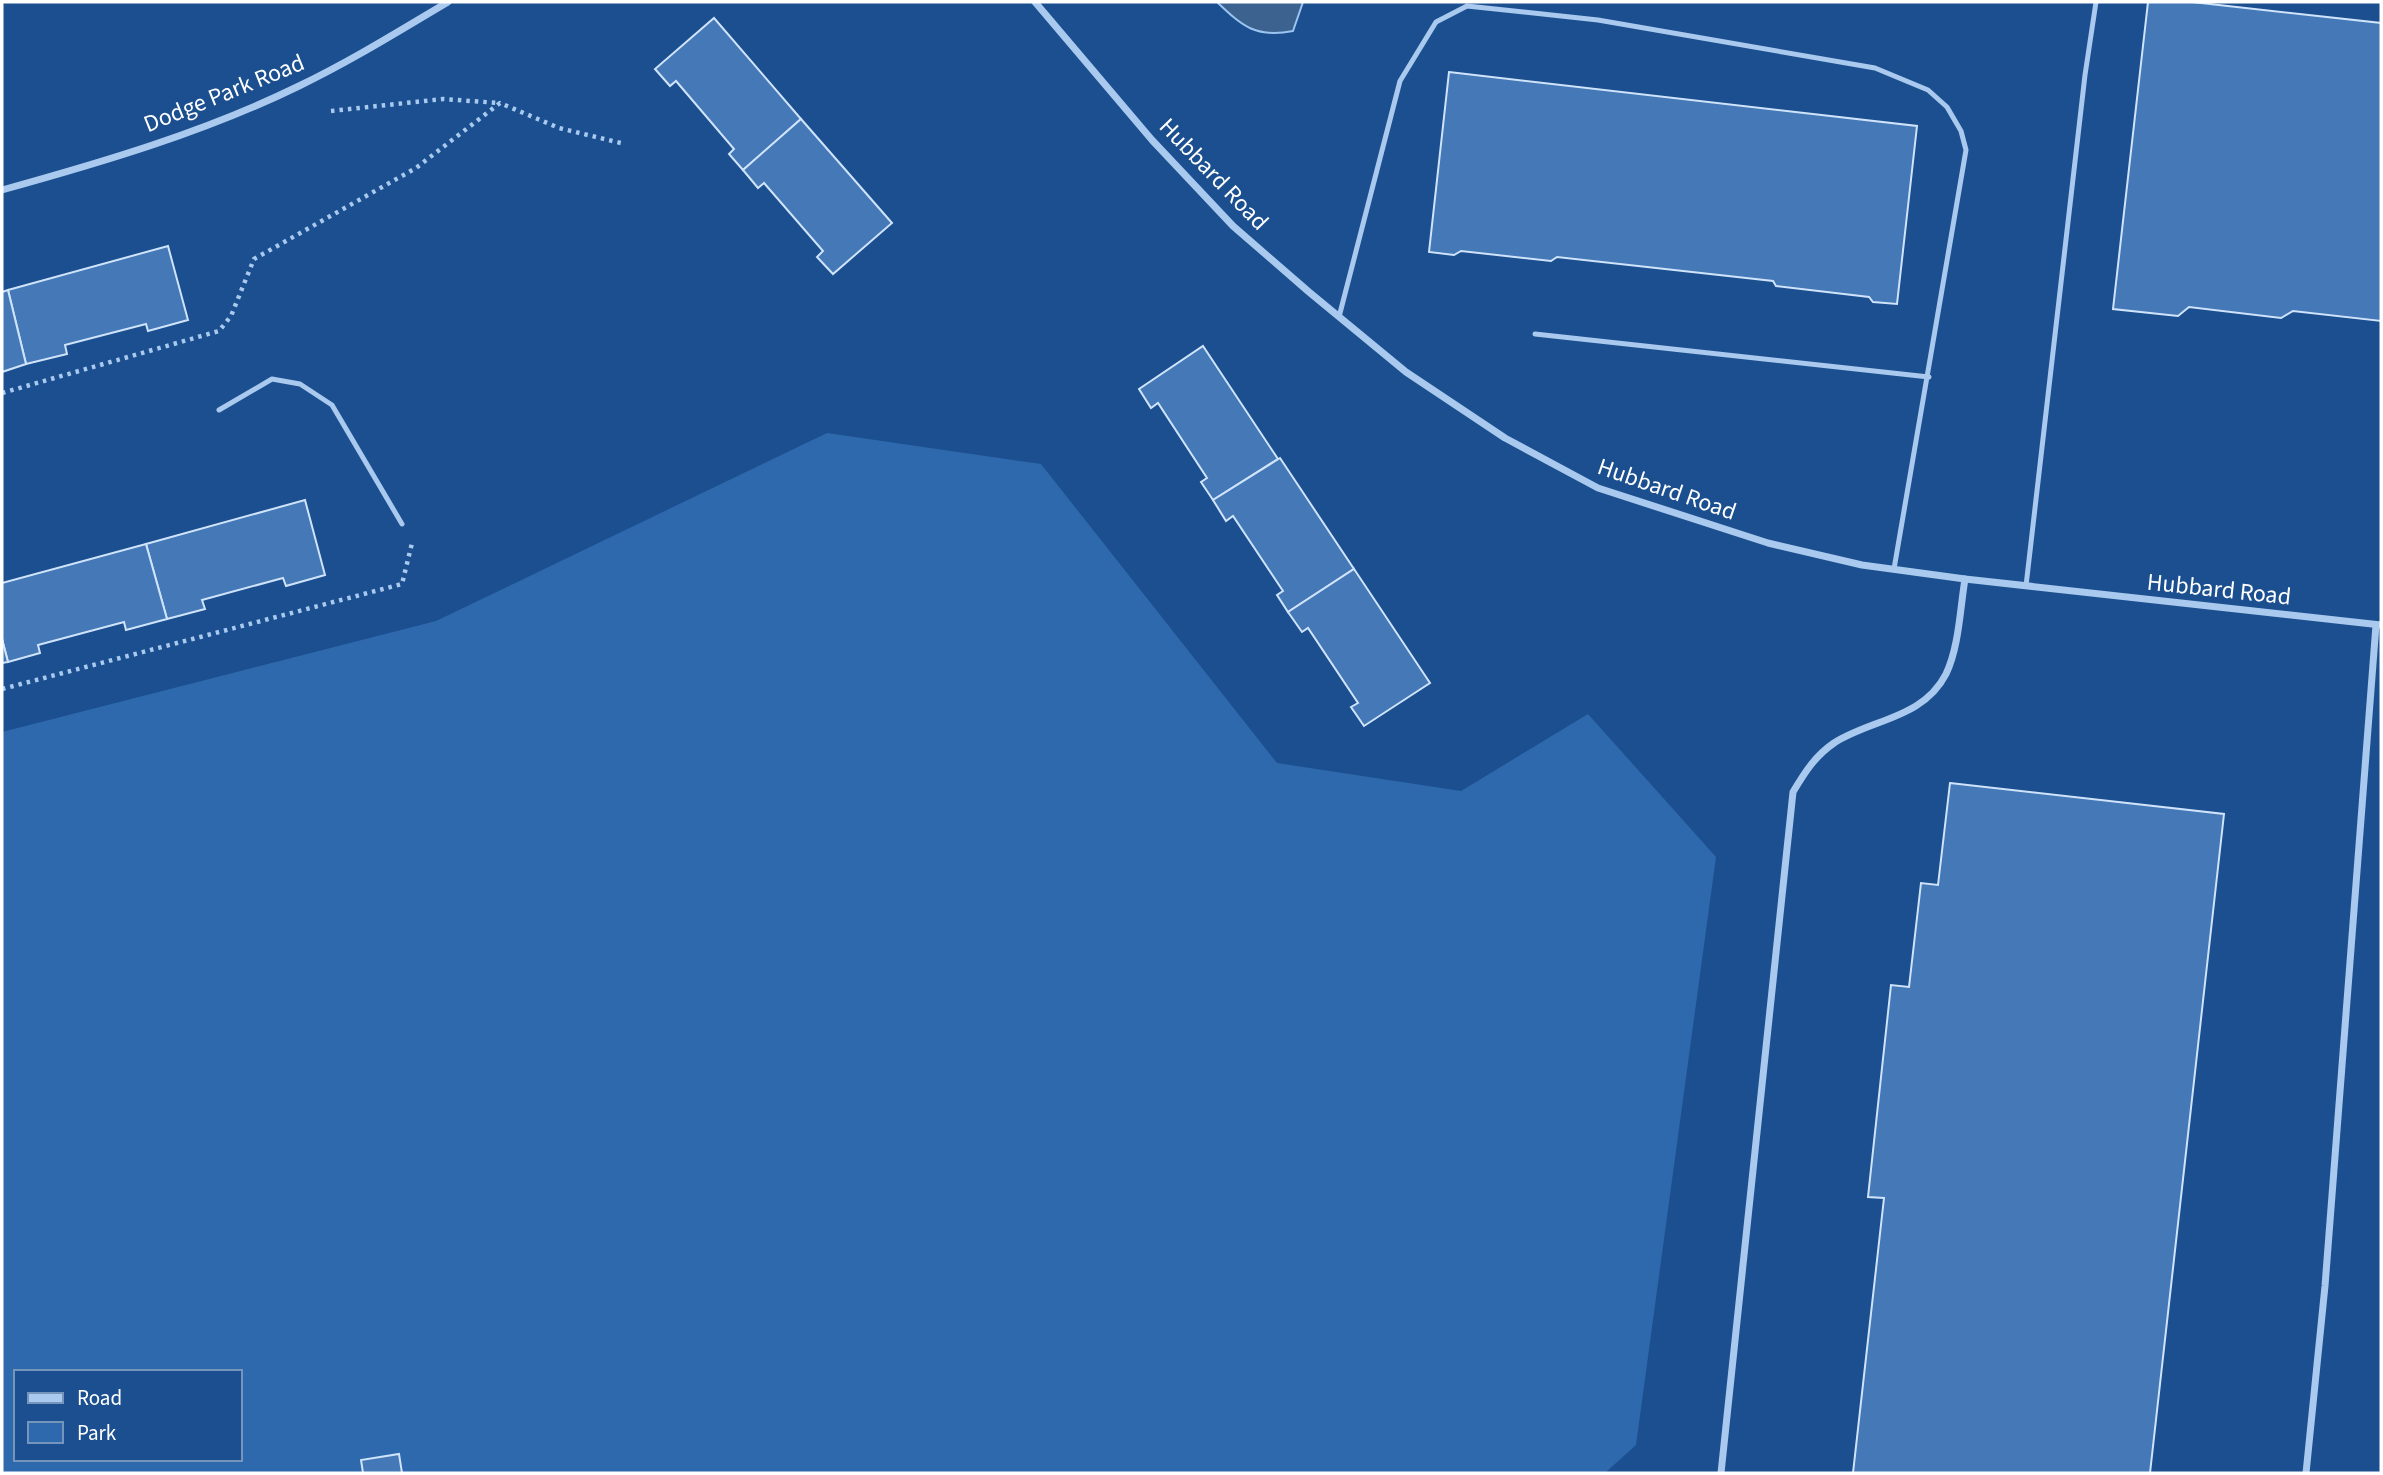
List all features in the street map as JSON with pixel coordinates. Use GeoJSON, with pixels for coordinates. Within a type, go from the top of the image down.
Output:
{"type":"FeatureCollection","features":[{"type":"Feature","properties":{"kind":"street","name":"Dodge Park Road"},"geometry":{"type":"LineString","coordinates":[[2,190],[107,160],[244,111],[360,55],[448,2]]}},
{"type":"Feature","properties":{"kind":"street","name":"Hubbard Road"},"geometry":{"type":"LineString","coordinates":[[1035,2],[1152,140],[1233,226],[1406,372],[1505,438],[1598,488],[1768,543],[1895,569],[2378,625]]}},
{"type":"Feature","properties":{"kind":"street"},"geometry":{"type":"LineString","coordinates":[[1721,1473],[1793,792],[1811,763],[1835,742],[1900,716],[1933,691],[1945,675],[1951,658],[1965,579]]}},
{"type":"Feature","properties":{"kind":"street"},"geometry":{"type":"LineString","coordinates":[[2306,1473],[2325,1286],[2378,625]]}},
{"type":"Feature","properties":{"kind":"lane"},"geometry":{"type":"LineString","coordinates":[[2026,586],[2096,2]]}},
{"type":"Feature","properties":{"kind":"lane"},"geometry":{"type":"LineString","coordinates":[[1339,317],[1399,81],[1436,22],[1467,6],[1598,20],[1816,56],[1875,68],[1928,90],[1947,107],[1961,131],[1966,150],[1895,569]]}},
{"type":"Feature","properties":{"kind":"lane"},"geometry":{"type":"LineString","coordinates":[[1535,334],[1929,377]]}},
{"type":"Feature","properties":{"kind":"lane"},"geometry":{"type":"LineString","coordinates":[[219,410],[272,379],[300,384],[332,404],[402,524]]}},
{"type":"Feature","properties":{"kind":"path"},"geometry":{"type":"LineString","coordinates":[[331,111],[443,99],[500,103],[559,128],[625,144]]}},
{"type":"Feature","properties":{"kind":"path"},"geometry":{"type":"LineString","coordinates":[[2,393],[219,331],[231,316],[254,259],[416,168],[500,103]]}},
{"type":"Feature","properties":{"kind":"path"},"geometry":{"type":"LineString","coordinates":[[2,689],[402,584],[413,544],[402,524]]}},
{"type":"Feature","properties":{"kind":"green space"},"geometry":{"type":"Polygon","coordinates":[[[827,433],[1041,464],[1277,763],[1461,791],[1588,714],[1716,857],[1636,1445],[1605,1473],[2,1473],[2,732],[436,621],[827,433]]]}},
{"type":"Feature","properties":{"kind":"shaded area"},"geometry":{"type":"Polygon","coordinates":[[[1217,2],[1303,2],[1293,31],[1269,33],[1243,24],[1217,2]]]}},
{"type":"Feature","properties":{"kind":"building"},"geometry":{"type":"Polygon","coordinates":[[[2148,2],[2192,2],[2381,23],[2381,321],[2293,311],[2281,318],[2189,307],[2178,316],[2113,309],[2148,2]]]}},
{"type":"Feature","properties":{"kind":"building"},"geometry":{"type":"Polygon","coordinates":[[[714,18],[801,119],[743,170],[729,154],[734,149],[676,81],[670,86],[655,69],[714,18]]]}},
{"type":"Feature","properties":{"kind":"building"},"geometry":{"type":"Polygon","coordinates":[[[1449,72],[1917,126],[1897,304],[1873,302],[1869,297],[1776,286],[1773,281],[1557,257],[1551,261],[1461,251],[1454,255],[1429,252],[1449,72]]]}},
{"type":"Feature","properties":{"kind":"building"},"geometry":{"type":"Polygon","coordinates":[[[801,119],[892,223],[833,274],[817,257],[823,251],[764,183],[758,188],[743,170],[801,119]]]}},
{"type":"Feature","properties":{"kind":"building"},"geometry":{"type":"Polygon","coordinates":[[[168,246],[188,320],[148,331],[146,324],[65,345],[67,354],[26,364],[8,290],[168,246]]]}},
{"type":"Feature","properties":{"kind":"building"},"geometry":{"type":"Polygon","coordinates":[[[8,290],[26,364],[2,372],[2,292],[8,290]]]}},
{"type":"Feature","properties":{"kind":"building"},"geometry":{"type":"Polygon","coordinates":[[[1203,346],[1278,459],[1213,500],[1201,482],[1207,478],[1158,403],[1151,408],[1139,389],[1203,346]]]}},
{"type":"Feature","properties":{"kind":"building"},"geometry":{"type":"Polygon","coordinates":[[[1280,458],[1354,569],[1288,612],[1277,595],[1283,591],[1233,516],[1226,521],[1213,500],[1280,458]]]}},
{"type":"Feature","properties":{"kind":"building"},"geometry":{"type":"Polygon","coordinates":[[[305,500],[325,575],[286,586],[283,578],[202,600],[205,609],[167,619],[146,544],[305,500]]]}},
{"type":"Feature","properties":{"kind":"building"},"geometry":{"type":"Polygon","coordinates":[[[146,544],[167,619],[126,630],[124,622],[38,645],[40,653],[8,662],[2,639],[2,583],[146,544]]]}},
{"type":"Feature","properties":{"kind":"building"},"geometry":{"type":"Polygon","coordinates":[[[1354,569],[1430,683],[1364,726],[1351,707],[1358,703],[1308,628],[1302,632],[1288,612],[1354,569]]]}},
{"type":"Feature","properties":{"kind":"building"},"geometry":{"type":"Polygon","coordinates":[[[2,639],[8,662],[2,663],[2,639]]]}},
{"type":"Feature","properties":{"kind":"building"},"geometry":{"type":"Polygon","coordinates":[[[1950,783],[2224,814],[2150,1473],[1853,1473],[1884,1198],[1868,1197],[1891,985],[1909,987],[1921,883],[1938,885],[1950,783]]]}},
{"type":"Feature","properties":{"kind":"building"},"geometry":{"type":"Polygon","coordinates":[[[399,1454],[402,1473],[363,1473],[361,1460],[399,1454]]]}}]}
